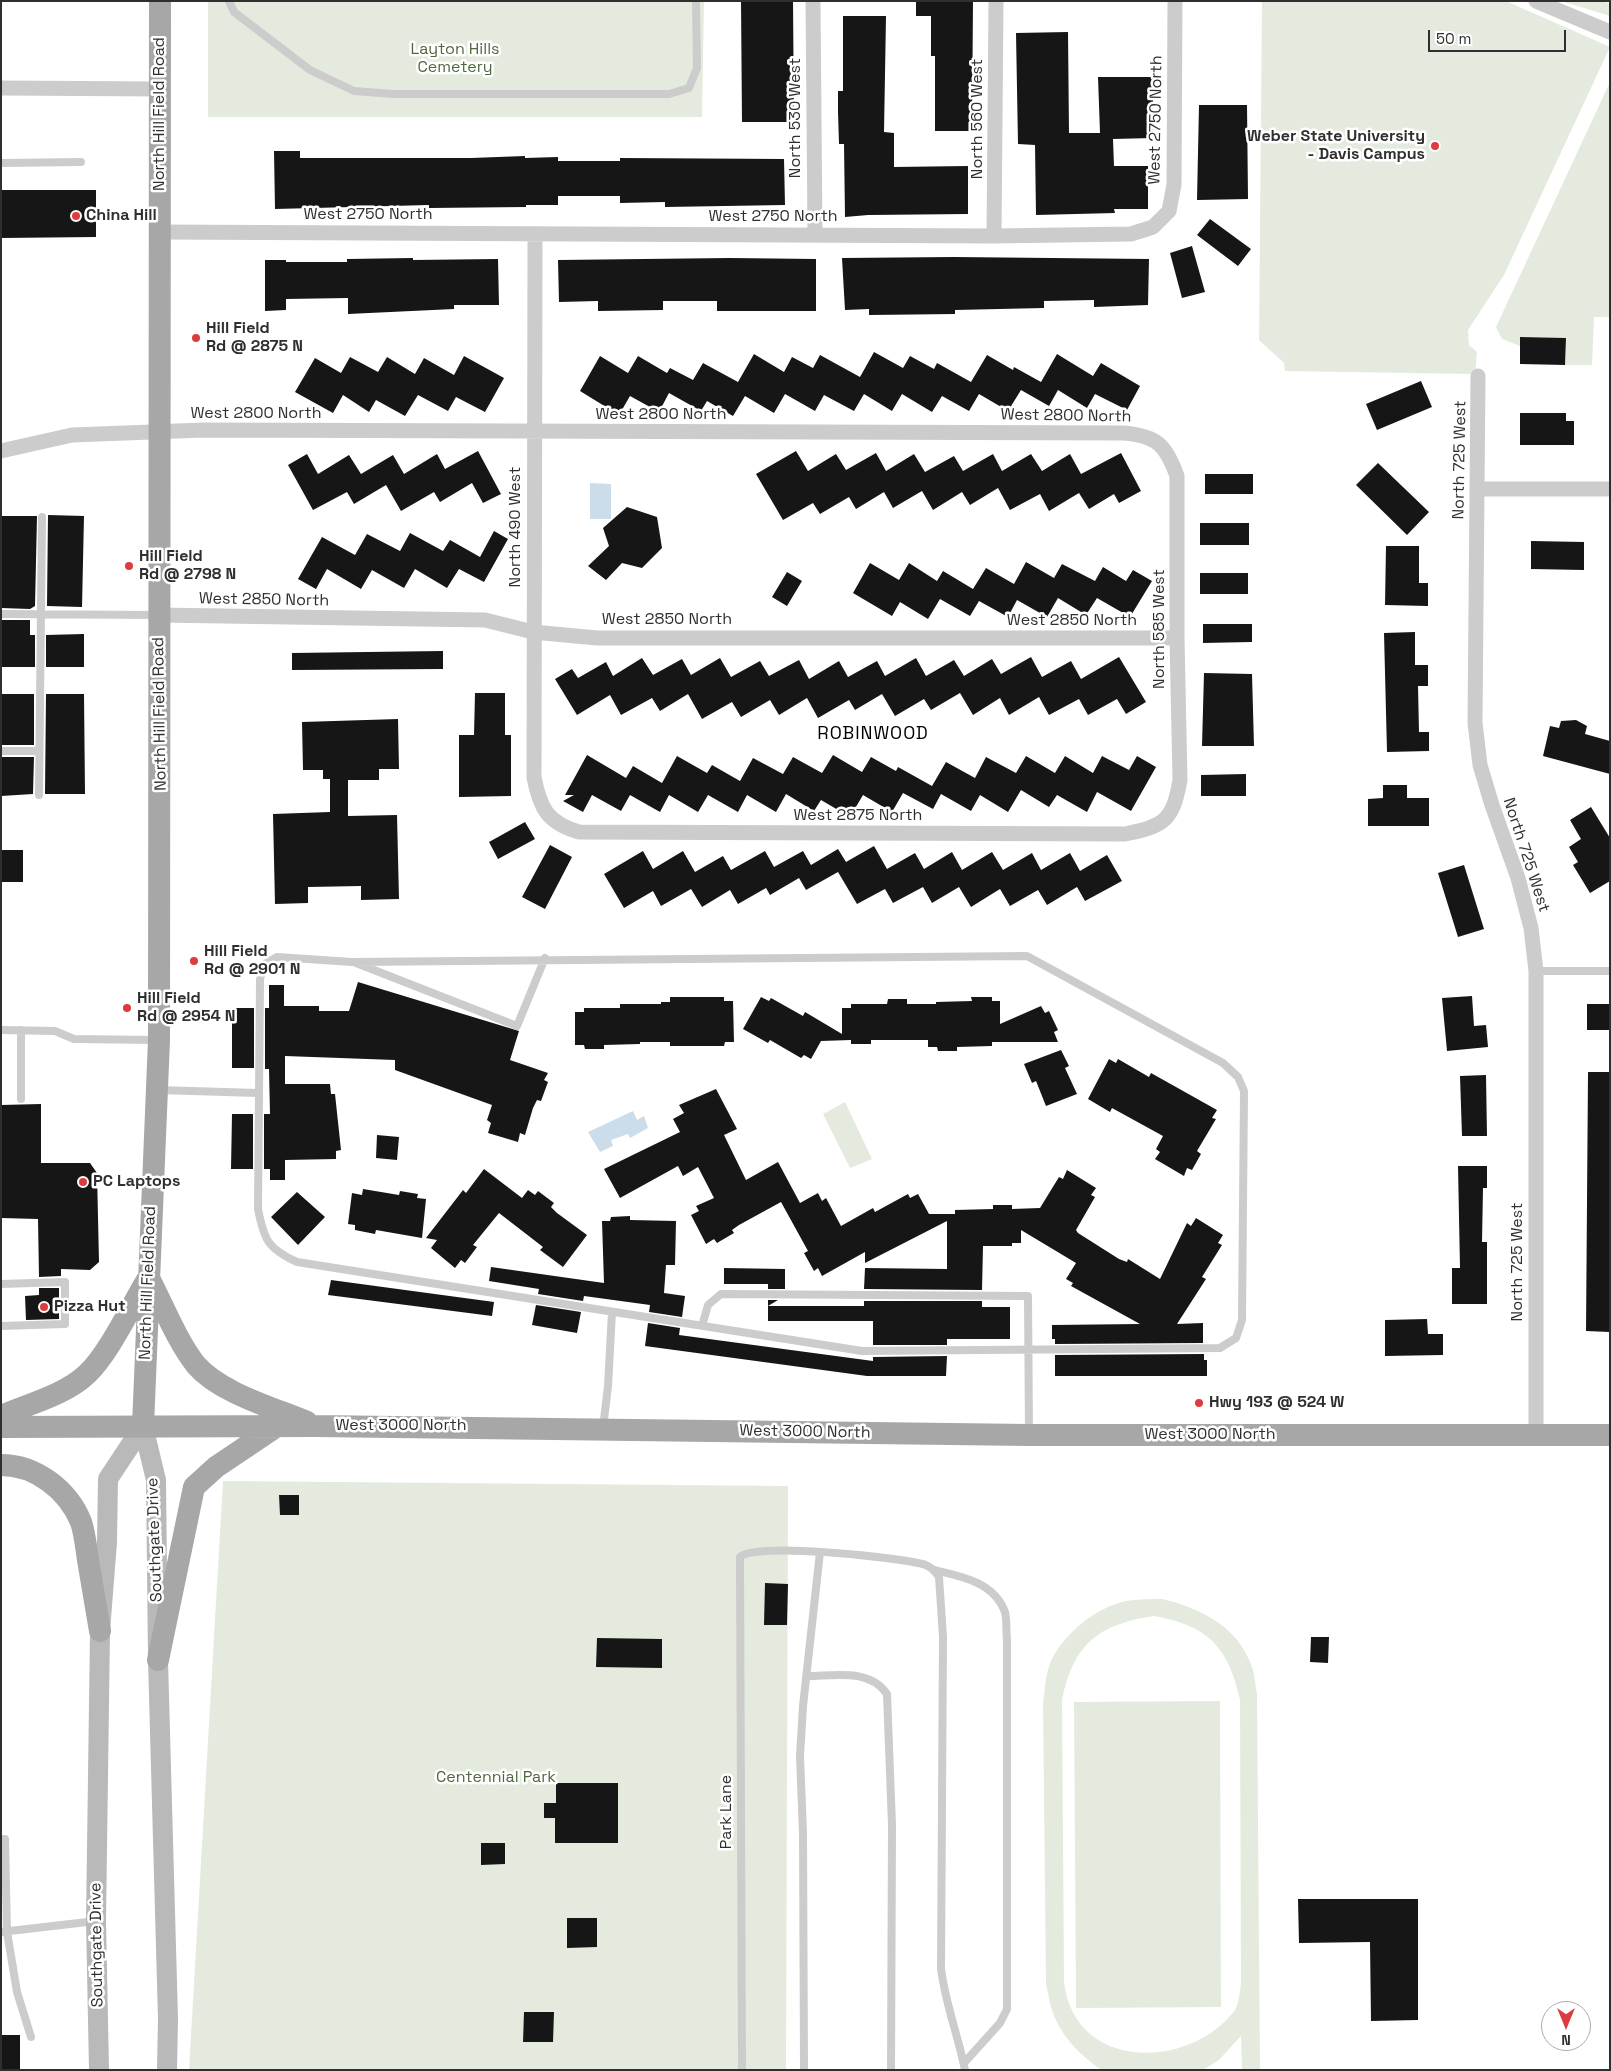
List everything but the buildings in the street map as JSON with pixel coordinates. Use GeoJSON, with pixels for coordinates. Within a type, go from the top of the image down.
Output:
{"type":"FeatureCollection","features":[{"type":"Feature","properties":{"kind":"main road","name":"North Hill Field Road"},"geometry":{"type":"LineString","coordinates":[[143,1426],[160,1040],[161,679],[158,615],[162,433],[159,232],[160,1]]}},
{"type":"Feature","properties":{"kind":"main road"},"geometry":{"type":"LineString","coordinates":[[1,1416],[71,1386],[86,1375],[97,1363],[149,1277]]}},
{"type":"Feature","properties":{"kind":"main road"},"geometry":{"type":"LineString","coordinates":[[149,1277],[189,1355],[202,1371],[228,1388],[315,1426]]}},
{"type":"Feature","properties":{"kind":"main road","name":"Southgate Drive"},"geometry":{"type":"LineString","coordinates":[[101,2068],[98,2032],[96,1921],[100,1631],[107,1542],[108,1479],[143,1426]]}},
{"type":"Feature","properties":{"kind":"main road","name":"Southgate Drive"},"geometry":{"type":"LineString","coordinates":[[143,1426],[156,1480],[158,1660],[168,2019],[167,2070]]}},
{"type":"Feature","properties":{"kind":"main road"},"geometry":{"type":"LineString","coordinates":[[158,1660],[194,1487],[216,1466],[278,1426]]}},
{"type":"Feature","properties":{"kind":"main road","name":"West 3000 North"},"geometry":{"type":"LineString","coordinates":[[1,1427],[315,1426],[603,1428],[1029,1435],[1610,1435]]}},
{"type":"Feature","properties":{"kind":"main road"},"geometry":{"type":"LineString","coordinates":[[1,1465],[25,1469],[41,1476],[58,1489],[72,1505],[84,1533],[100,1631]]}},
{"type":"Feature","properties":{"kind":"street","name":"North 530 West"},"geometry":{"type":"LineString","coordinates":[[813,1],[815,234]]}},
{"type":"Feature","properties":{"kind":"street","name":"North 560 West"},"geometry":{"type":"LineString","coordinates":[[994,236],[996,1]]}},
{"type":"Feature","properties":{"kind":"street","name":"West 2750 North"},"geometry":{"type":"LineString","coordinates":[[159,232],[994,236],[1131,234],[1153,227],[1168,211],[1174,185],[1175,1]]}},
{"type":"Feature","properties":{"kind":"street"},"geometry":{"type":"LineString","coordinates":[[1536,1],[1610,32]]}},
{"type":"Feature","properties":{"kind":"street"},"geometry":{"type":"LineString","coordinates":[[1,88],[160,89]]}},
{"type":"Feature","properties":{"kind":"street","name":"North 490 West"},"geometry":{"type":"LineString","coordinates":[[535,234],[534,777],[538,800],[548,816]]}},
{"type":"Feature","properties":{"kind":"street","name":"North 725 West"},"geometry":{"type":"LineString","coordinates":[[1478,376],[1475,723],[1480,765],[1531,928],[1536,971],[1536,1435]]}},
{"type":"Feature","properties":{"kind":"street","name":"West 2800 North"},"geometry":{"type":"LineString","coordinates":[[1,451],[72,435],[204,430],[534,433],[1124,432],[1144,435],[1159,442]]}},
{"type":"Feature","properties":{"kind":"street","name":"North 585 West"},"geometry":{"type":"LineString","coordinates":[[1159,442],[1170,458],[1177,476],[1177,638],[1180,780],[1176,800],[1168,819]]}},
{"type":"Feature","properties":{"kind":"street"},"geometry":{"type":"LineString","coordinates":[[1477,489],[1610,489]]}},
{"type":"Feature","properties":{"kind":"street","name":"West 2850 North"},"geometry":{"type":"LineString","coordinates":[[158,615],[484,620],[533,632],[597,638],[1177,638]]}},
{"type":"Feature","properties":{"kind":"street","name":"West 2875 North"},"geometry":{"type":"LineString","coordinates":[[548,816],[564,828],[579,832],[639,833],[1125,834],[1148,830],[1168,819]]}},
{"type":"Feature","properties":{"kind":"lane"},"geometry":{"type":"LineString","coordinates":[[229,1],[234,12],[310,70],[354,91],[413,94],[670,94],[689,88],[697,68],[696,1]]}},
{"type":"Feature","properties":{"kind":"lane"},"geometry":{"type":"LineString","coordinates":[[1,163],[81,162]]}},
{"type":"Feature","properties":{"kind":"lane"},"geometry":{"type":"LineString","coordinates":[[39,795],[39,614],[42,517]]}},
{"type":"Feature","properties":{"kind":"lane"},"geometry":{"type":"LineString","coordinates":[[1,614],[158,615]]}},
{"type":"Feature","properties":{"kind":"lane"},"geometry":{"type":"LineString","coordinates":[[1,751],[39,751]]}},
{"type":"Feature","properties":{"kind":"lane"},"geometry":{"type":"LineString","coordinates":[[1027,956],[1223,1063],[1238,1077],[1244,1090],[1242,1320],[1236,1338],[1220,1348],[862,1351],[297,1262],[276,1253],[263,1232],[258,1209],[260,980],[263,965],[277,958],[352,962],[544,958],[1027,956]]}},
{"type":"Feature","properties":{"kind":"lane"},"geometry":{"type":"LineString","coordinates":[[352,962],[517,1026],[544,958]]}},
{"type":"Feature","properties":{"kind":"lane"},"geometry":{"type":"LineString","coordinates":[[1536,971],[1610,971]]}},
{"type":"Feature","properties":{"kind":"lane"},"geometry":{"type":"LineString","coordinates":[[1,1030],[55,1031],[74,1039],[160,1040]]}},
{"type":"Feature","properties":{"kind":"lane"},"geometry":{"type":"LineString","coordinates":[[21,1030],[21,1099]]}},
{"type":"Feature","properties":{"kind":"lane"},"geometry":{"type":"LineString","coordinates":[[157,1090],[258,1093]]}},
{"type":"Feature","properties":{"kind":"lane"},"geometry":{"type":"LineString","coordinates":[[1,1284],[65,1282],[65,1324],[1,1326]]}},
{"type":"Feature","properties":{"kind":"lane"},"geometry":{"type":"LineString","coordinates":[[702,1326],[708,1305],[721,1294],[1028,1296],[1029,1435]]}},
{"type":"Feature","properties":{"kind":"lane"},"geometry":{"type":"LineString","coordinates":[[603,1428],[608,1386],[612,1312]]}},
{"type":"Feature","properties":{"kind":"lane","name":"Park Lane"},"geometry":{"type":"LineString","coordinates":[[742,2070],[740,1707],[742,1555],[761,1550],[820,1552]]}},
{"type":"Feature","properties":{"kind":"lane"},"geometry":{"type":"LineString","coordinates":[[804,2070],[803,1833],[800,1756],[820,1552],[919,1563],[934,1570],[971,1578],[995,1595],[1005,1613],[1007,1640],[1007,2009],[1000,2023],[964,2066]]}},
{"type":"Feature","properties":{"kind":"lane"},"geometry":{"type":"LineString","coordinates":[[934,1570],[939,1577],[943,1637],[941,1968],[944,1992],[956,2028],[964,2066]]}},
{"type":"Feature","properties":{"kind":"lane"},"geometry":{"type":"LineString","coordinates":[[807,1676],[862,1676],[875,1681],[887,1694],[892,1818],[891,2070]]}},
{"type":"Feature","properties":{"kind":"lane"},"geometry":{"type":"LineString","coordinates":[[1,1839],[5,1839],[4,1932],[17,1992],[31,2037]]}},
{"type":"Feature","properties":{"kind":"lane"},"geometry":{"type":"LineString","coordinates":[[4,1932],[96,1921]]}},
{"type":"Feature","properties":{"kind":"green space","name":"Layton Hills Cemetery"},"geometry":{"type":"Polygon","coordinates":[[[208,1],[704,1],[702,117],[208,117],[208,1]]]}},
{"type":"Feature","properties":{"kind":"green space","name":"Weber State University - Davis Campus"},"geometry":{"type":"Polygon","coordinates":[[[1262,1],[1506,1],[1610,47],[1504,275],[1468,330],[1469,345],[1477,352],[1475,374],[1285,371],[1284,363],[1259,340],[1262,1]]]}},
{"type":"Feature","properties":{"kind":"green space"},"geometry":{"type":"Polygon","coordinates":[[[1561,1],[1603,1],[1610,4],[1610,16],[1561,1]]]}},
{"type":"Feature","properties":{"kind":"green space"},"geometry":{"type":"Polygon","coordinates":[[[1610,82],[1610,317],[1594,317],[1592,365],[1565,365],[1566,338],[1520,337],[1520,346],[1502,339],[1496,327],[1610,82]]]}},
{"type":"Feature","properties":{"kind":"green space"},"geometry":{"type":"Polygon","coordinates":[[[845,1102],[872,1159],[850,1168],[823,1114],[845,1102]]]}},
{"type":"Feature","properties":{"kind":"green space","name":"Centennial Park"},"geometry":{"type":"Polygon","coordinates":[[[223,1481],[788,1486],[786,2070],[189,2070],[223,1481]]]}},
{"type":"Feature","properties":{"kind":"green space"},"geometry":{"type":"Polygon","coordinates":[[[1162,1599],[1190,1608],[1216,1621],[1237,1640],[1246,1653],[1254,1673],[1257,1694],[1260,2070],[1242,2070],[1241,2036],[1219,2060],[1203,2070],[1102,2070],[1081,2054],[1063,2033],[1053,2014],[1046,1984],[1043,1705],[1049,1667],[1054,1655],[1069,1635],[1099,1612],[1122,1602],[1162,1599]],[[1154,1616],[1118,1625],[1104,1631],[1081,1651],[1073,1664],[1062,1700],[1064,1982],[1072,2011],[1088,2032],[1110,2046],[1136,2052],[1163,2051],[1190,2044],[1215,2030],[1235,2010],[1241,1984],[1240,1700],[1229,1666],[1222,1652],[1213,1641],[1189,1626],[1154,1616]]]}},
{"type":"Feature","properties":{"kind":"green space"},"geometry":{"type":"Polygon","coordinates":[[[1220,1701],[1221,2007],[1076,2008],[1074,1702],[1220,1701]]]}},
{"type":"Feature","properties":{"kind":"water"},"geometry":{"type":"Polygon","coordinates":[[[590,483],[611,484],[611,519],[590,519],[590,483]]]}},
{"type":"Feature","properties":{"kind":"water"},"geometry":{"type":"Polygon","coordinates":[[[633,1111],[637,1120],[644,1116],[648,1128],[630,1138],[628,1134],[611,1140],[613,1146],[600,1152],[588,1132],[633,1111]]]}},
{"type":"Feature","properties":{"kind":"place","name":"Weber State University - Davis Campus"},"geometry":{"type":"Point","coordinates":[1435,146]}},
{"type":"Feature","properties":{"kind":"place","name":"China Hill"},"geometry":{"type":"Point","coordinates":[76,216]}},
{"type":"Feature","properties":{"kind":"place","name":"Hill Field Rd @ 2875 N"},"geometry":{"type":"Point","coordinates":[196,338]}},
{"type":"Feature","properties":{"kind":"place","name":"Hill Field Rd @ 2798 N"},"geometry":{"type":"Point","coordinates":[129,566]}},
{"type":"Feature","properties":{"kind":"place","name":"Hill Field Rd @ 2901 N"},"geometry":{"type":"Point","coordinates":[194,961]}},
{"type":"Feature","properties":{"kind":"place","name":"Hill Field Rd @ 2954 N"},"geometry":{"type":"Point","coordinates":[127,1008]}},
{"type":"Feature","properties":{"kind":"place","name":"PC Laptops"},"geometry":{"type":"Point","coordinates":[83,1182]}},
{"type":"Feature","properties":{"kind":"place","name":"Pizza Hut"},"geometry":{"type":"Point","coordinates":[44,1307]}},
{"type":"Feature","properties":{"kind":"place","name":"Hwy 193 @ 524 W"},"geometry":{"type":"Point","coordinates":[1199,1403]}},
{"type":"Feature","properties":{"kind":"district","name":"ROBINWOOD"},"geometry":{"type":"Point","coordinates":[873,734]}}]}
